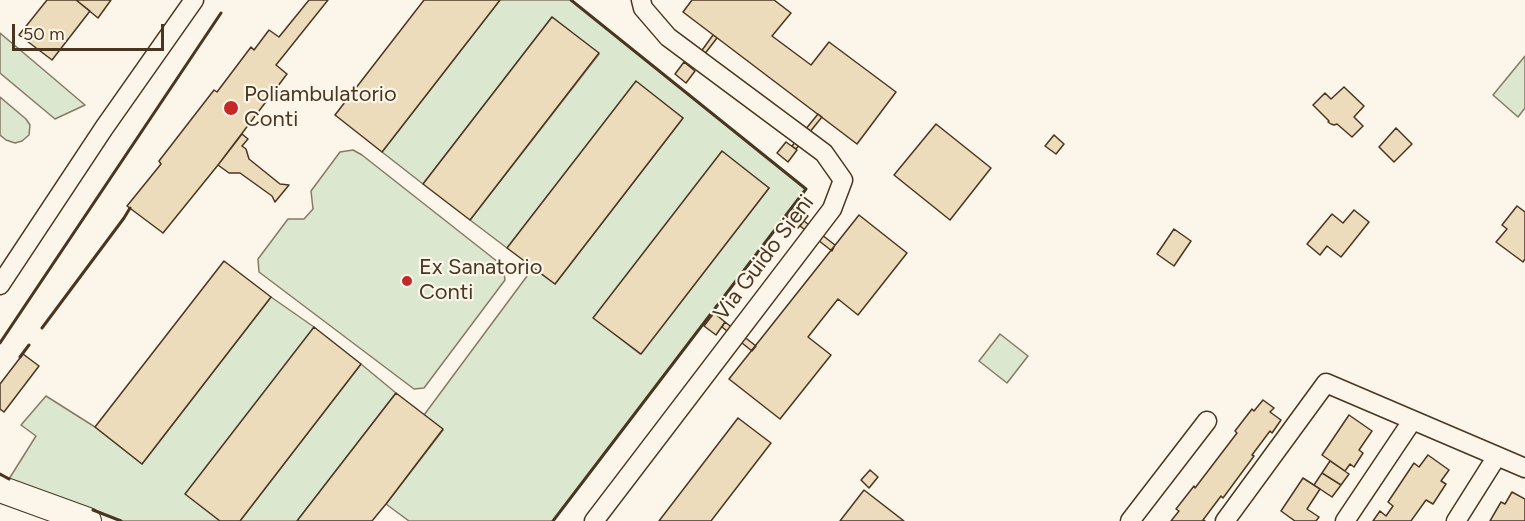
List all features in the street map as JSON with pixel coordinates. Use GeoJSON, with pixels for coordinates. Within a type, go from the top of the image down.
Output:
{"type":"FeatureCollection","features":[{"type":"Feature","properties":{"kind":"main road"},"geometry":{"type":"LineString","coordinates":[[0,489],[88,521]]}},
{"type":"Feature","properties":{"kind":"street"},"geometry":{"type":"LineString","coordinates":[[0,285],[104,128],[194,0]]}},
{"type":"Feature","properties":{"kind":"street","name":"Via Guido Sieni"},"geometry":{"type":"LineString","coordinates":[[594,521],[832,209],[843,180],[824,153],[668,37],[643,8],[641,0]]}},
{"type":"Feature","properties":{"kind":"street"},"geometry":{"type":"LineString","coordinates":[[1225,521],[1326,383],[1525,468]]}},
{"type":"Feature","properties":{"kind":"street"},"geometry":{"type":"LineString","coordinates":[[1130,521],[1207,421]]}},
{"type":"Feature","properties":{"kind":"street"},"geometry":{"type":"LineString","coordinates":[[1345,521],[1412,421]]}},
{"type":"Feature","properties":{"kind":"street"},"geometry":{"type":"LineString","coordinates":[[1456,521],[1497,456]]}},
{"type":"Feature","properties":{"kind":"green space"},"geometry":{"type":"Polygon","coordinates":[[[500,0],[571,0],[806,189],[553,521],[409,521],[386,504],[443,430],[424,415],[533,268],[555,284],[683,118],[636,82],[507,248],[470,220],[599,54],[552,17],[423,184],[382,152],[500,0]],[[722,152],[594,318],[640,354],[769,188],[722,152]]]}},
{"type":"Feature","properties":{"kind":"green space"},"geometry":{"type":"Polygon","coordinates":[[[0,33],[85,105],[55,119],[0,73],[0,33]]]}},
{"type":"Feature","properties":{"kind":"green space"},"geometry":{"type":"Polygon","coordinates":[[[1525,56],[1525,108],[1518,117],[1493,95],[1525,56]]]}},
{"type":"Feature","properties":{"kind":"green space"},"geometry":{"type":"Polygon","coordinates":[[[0,97],[30,125],[29,135],[22,141],[15,143],[0,135],[0,97]]]}},
{"type":"Feature","properties":{"kind":"green space"},"geometry":{"type":"Polygon","coordinates":[[[353,150],[503,266],[505,280],[424,388],[414,389],[259,272],[258,259],[288,219],[304,219],[313,209],[311,191],[340,152],[353,150]]]}},
{"type":"Feature","properties":{"kind":"green space"},"geometry":{"type":"Polygon","coordinates":[[[271,297],[314,327],[220,521],[121,521],[9,479],[36,436],[21,425],[46,396],[95,427],[142,464],[271,297]]]}},
{"type":"Feature","properties":{"kind":"green space"},"geometry":{"type":"Polygon","coordinates":[[[1000,334],[1028,356],[1007,383],[979,361],[1000,334]]]}},
{"type":"Feature","properties":{"kind":"green space"},"geometry":{"type":"Polygon","coordinates":[[[361,364],[396,393],[297,521],[240,521],[361,364]]]}},
{"type":"Feature","properties":{"kind":"building"},"geometry":{"type":"Polygon","coordinates":[[[47,0],[76,0],[90,11],[52,60],[19,35],[47,0]]]}},
{"type":"Feature","properties":{"kind":"building"},"geometry":{"type":"Polygon","coordinates":[[[76,0],[111,0],[98,18],[76,0]]]}},
{"type":"Feature","properties":{"kind":"building","name":"Poliambulatorio Conti"},"geometry":{"type":"Polygon","coordinates":[[[309,0],[328,0],[276,65],[287,74],[163,233],[127,206],[161,164],[159,161],[214,90],[217,92],[251,47],[254,50],[269,30],[279,37],[309,0]]]}},
{"type":"Feature","properties":{"kind":"building"},"geometry":{"type":"Polygon","coordinates":[[[424,0],[500,0],[382,152],[335,115],[424,0]]]}},
{"type":"Feature","properties":{"kind":"building"},"geometry":{"type":"Polygon","coordinates":[[[692,0],[774,0],[791,13],[772,36],[811,65],[829,42],[896,92],[857,144],[683,12],[692,0]]]}},
{"type":"Feature","properties":{"kind":"building"},"geometry":{"type":"Polygon","coordinates":[[[552,17],[599,53],[470,220],[423,184],[552,17]]]}},
{"type":"Feature","properties":{"kind":"building"},"geometry":{"type":"Polygon","coordinates":[[[713,35],[717,38],[693,69],[690,67],[713,35]]]}},
{"type":"Feature","properties":{"kind":"building"},"geometry":{"type":"Polygon","coordinates":[[[684,62],[695,71],[686,83],[675,74],[684,62]]]}},
{"type":"Feature","properties":{"kind":"building"},"geometry":{"type":"Polygon","coordinates":[[[636,81],[683,118],[555,284],[507,248],[636,81]]]}},
{"type":"Feature","properties":{"kind":"building"},"geometry":{"type":"Polygon","coordinates":[[[1344,87],[1364,106],[1354,117],[1363,126],[1352,137],[1337,124],[1328,122],[1313,105],[1325,93],[1331,99],[1344,87]]]}},
{"type":"Feature","properties":{"kind":"building"},"geometry":{"type":"Polygon","coordinates":[[[818,114],[822,117],[796,149],[792,146],[818,114]]]}},
{"type":"Feature","properties":{"kind":"building"},"geometry":{"type":"Polygon","coordinates":[[[936,124],[991,168],[950,220],[894,175],[936,124]]]}},
{"type":"Feature","properties":{"kind":"building"},"geometry":{"type":"Polygon","coordinates":[[[1396,128],[1412,144],[1394,162],[1379,147],[1396,128]]]}},
{"type":"Feature","properties":{"kind":"building"},"geometry":{"type":"Polygon","coordinates":[[[242,134],[248,139],[242,146],[246,149],[249,159],[280,184],[289,185],[275,202],[272,196],[240,173],[229,173],[218,165],[242,134]]]}},
{"type":"Feature","properties":{"kind":"building"},"geometry":{"type":"Polygon","coordinates":[[[1054,135],[1064,144],[1056,154],[1045,146],[1054,135]]]}},
{"type":"Feature","properties":{"kind":"building"},"geometry":{"type":"Polygon","coordinates":[[[786,142],[797,150],[788,162],[777,153],[786,142]]]}},
{"type":"Feature","properties":{"kind":"building"},"geometry":{"type":"Polygon","coordinates":[[[722,151],[769,188],[641,354],[593,318],[722,151]]]}},
{"type":"Feature","properties":{"kind":"building"},"geometry":{"type":"Polygon","coordinates":[[[1517,206],[1525,212],[1525,259],[1523,262],[1496,242],[1507,229],[1502,225],[1517,206]]]}},
{"type":"Feature","properties":{"kind":"building"},"geometry":{"type":"Polygon","coordinates":[[[796,207],[808,216],[798,228],[786,219],[796,207]]]}},
{"type":"Feature","properties":{"kind":"building"},"geometry":{"type":"Polygon","coordinates":[[[1354,210],[1369,222],[1341,257],[1327,246],[1320,255],[1307,244],[1332,214],[1343,223],[1354,210]]]}},
{"type":"Feature","properties":{"kind":"building"},"geometry":{"type":"Polygon","coordinates":[[[859,215],[907,253],[858,315],[838,299],[808,337],[831,355],[780,419],[729,379],[859,215]]]}},
{"type":"Feature","properties":{"kind":"building"},"geometry":{"type":"Polygon","coordinates":[[[804,221],[835,245],[832,251],[800,226],[804,221]]]}},
{"type":"Feature","properties":{"kind":"building"},"geometry":{"type":"Polygon","coordinates":[[[1174,229],[1191,241],[1174,266],[1157,254],[1174,229]]]}},
{"type":"Feature","properties":{"kind":"building"},"geometry":{"type":"Polygon","coordinates":[[[224,261],[271,297],[142,464],[95,427],[224,261]]]}},
{"type":"Feature","properties":{"kind":"building"},"geometry":{"type":"Polygon","coordinates":[[[714,313],[725,322],[716,335],[704,326],[714,313]]]}},
{"type":"Feature","properties":{"kind":"building"},"geometry":{"type":"Polygon","coordinates":[[[725,322],[756,346],[752,351],[722,327],[725,322]]]}},
{"type":"Feature","properties":{"kind":"building"},"geometry":{"type":"Polygon","coordinates":[[[314,327],[361,364],[240,521],[220,521],[185,494],[314,327]]]}},
{"type":"Feature","properties":{"kind":"building"},"geometry":{"type":"Polygon","coordinates":[[[23,354],[39,366],[4,412],[0,409],[0,384],[23,354]]]}},
{"type":"Feature","properties":{"kind":"building"},"geometry":{"type":"Polygon","coordinates":[[[396,393],[443,429],[386,504],[372,521],[297,521],[396,393]]]}},
{"type":"Feature","properties":{"kind":"building"},"geometry":{"type":"Polygon","coordinates":[[[1263,400],[1274,408],[1270,412],[1281,420],[1252,455],[1254,456],[1223,498],[1221,496],[1203,520],[1205,521],[1171,521],[1179,511],[1176,509],[1237,433],[1235,431],[1252,409],[1254,411],[1263,400]]]}},
{"type":"Feature","properties":{"kind":"building"},"geometry":{"type":"Polygon","coordinates":[[[1349,415],[1372,431],[1359,450],[1363,453],[1354,467],[1350,464],[1345,471],[1322,455],[1349,415]]]}},
{"type":"Feature","properties":{"kind":"building"},"geometry":{"type":"Polygon","coordinates":[[[738,418],[771,443],[711,521],[659,521],[738,418]]]}},
{"type":"Feature","properties":{"kind":"building"},"geometry":{"type":"Polygon","coordinates":[[[1428,455],[1449,470],[1441,481],[1446,484],[1433,504],[1426,500],[1411,521],[1373,521],[1380,511],[1386,516],[1393,506],[1388,502],[1414,463],[1419,467],[1428,455]]]}},
{"type":"Feature","properties":{"kind":"building"},"geometry":{"type":"Polygon","coordinates":[[[1330,461],[1349,474],[1341,485],[1322,473],[1330,461]]]}},
{"type":"Feature","properties":{"kind":"building"},"geometry":{"type":"Polygon","coordinates":[[[870,470],[878,477],[869,488],[861,480],[870,470]]]}},
{"type":"Feature","properties":{"kind":"building"},"geometry":{"type":"Polygon","coordinates":[[[1322,473],[1341,485],[1332,497],[1314,485],[1322,473]]]}},
{"type":"Feature","properties":{"kind":"building"},"geometry":{"type":"Polygon","coordinates":[[[1303,478],[1320,489],[1307,509],[1319,517],[1316,521],[1295,521],[1281,511],[1303,478]]]}},
{"type":"Feature","properties":{"kind":"building"},"geometry":{"type":"Polygon","coordinates":[[[864,490],[904,521],[840,521],[864,490]]]}},
{"type":"Feature","properties":{"kind":"building"},"geometry":{"type":"Polygon","coordinates":[[[1512,492],[1525,499],[1525,521],[1490,521],[1501,502],[1505,504],[1512,492]]]}},
{"type":"Feature","properties":{"kind":"wall"},"geometry":{"type":"LineString","coordinates":[[553,521],[806,189],[571,0]]}},
{"type":"Feature","properties":{"kind":"wall"},"geometry":{"type":"LineString","coordinates":[[0,343],[221,13]]}},
{"type":"Feature","properties":{"kind":"wall"},"geometry":{"type":"LineString","coordinates":[[42,328],[130,208]]}},
{"type":"Feature","properties":{"kind":"wall"},"geometry":{"type":"LineString","coordinates":[[20,357],[29,345]]}},
{"type":"Feature","properties":{"kind":"wall"},"geometry":{"type":"LineString","coordinates":[[0,474],[9,479]]}},
{"type":"Feature","properties":{"kind":"wall"},"geometry":{"type":"LineString","coordinates":[[93,510],[121,521]]}},
{"type":"Feature","properties":{"kind":"place","name":"Poliambulatorio Conti"},"geometry":{"type":"Point","coordinates":[231,108]}},
{"type":"Feature","properties":{"kind":"place","name":"Ex Sanatorio Conti"},"geometry":{"type":"Point","coordinates":[407,281]}}]}
